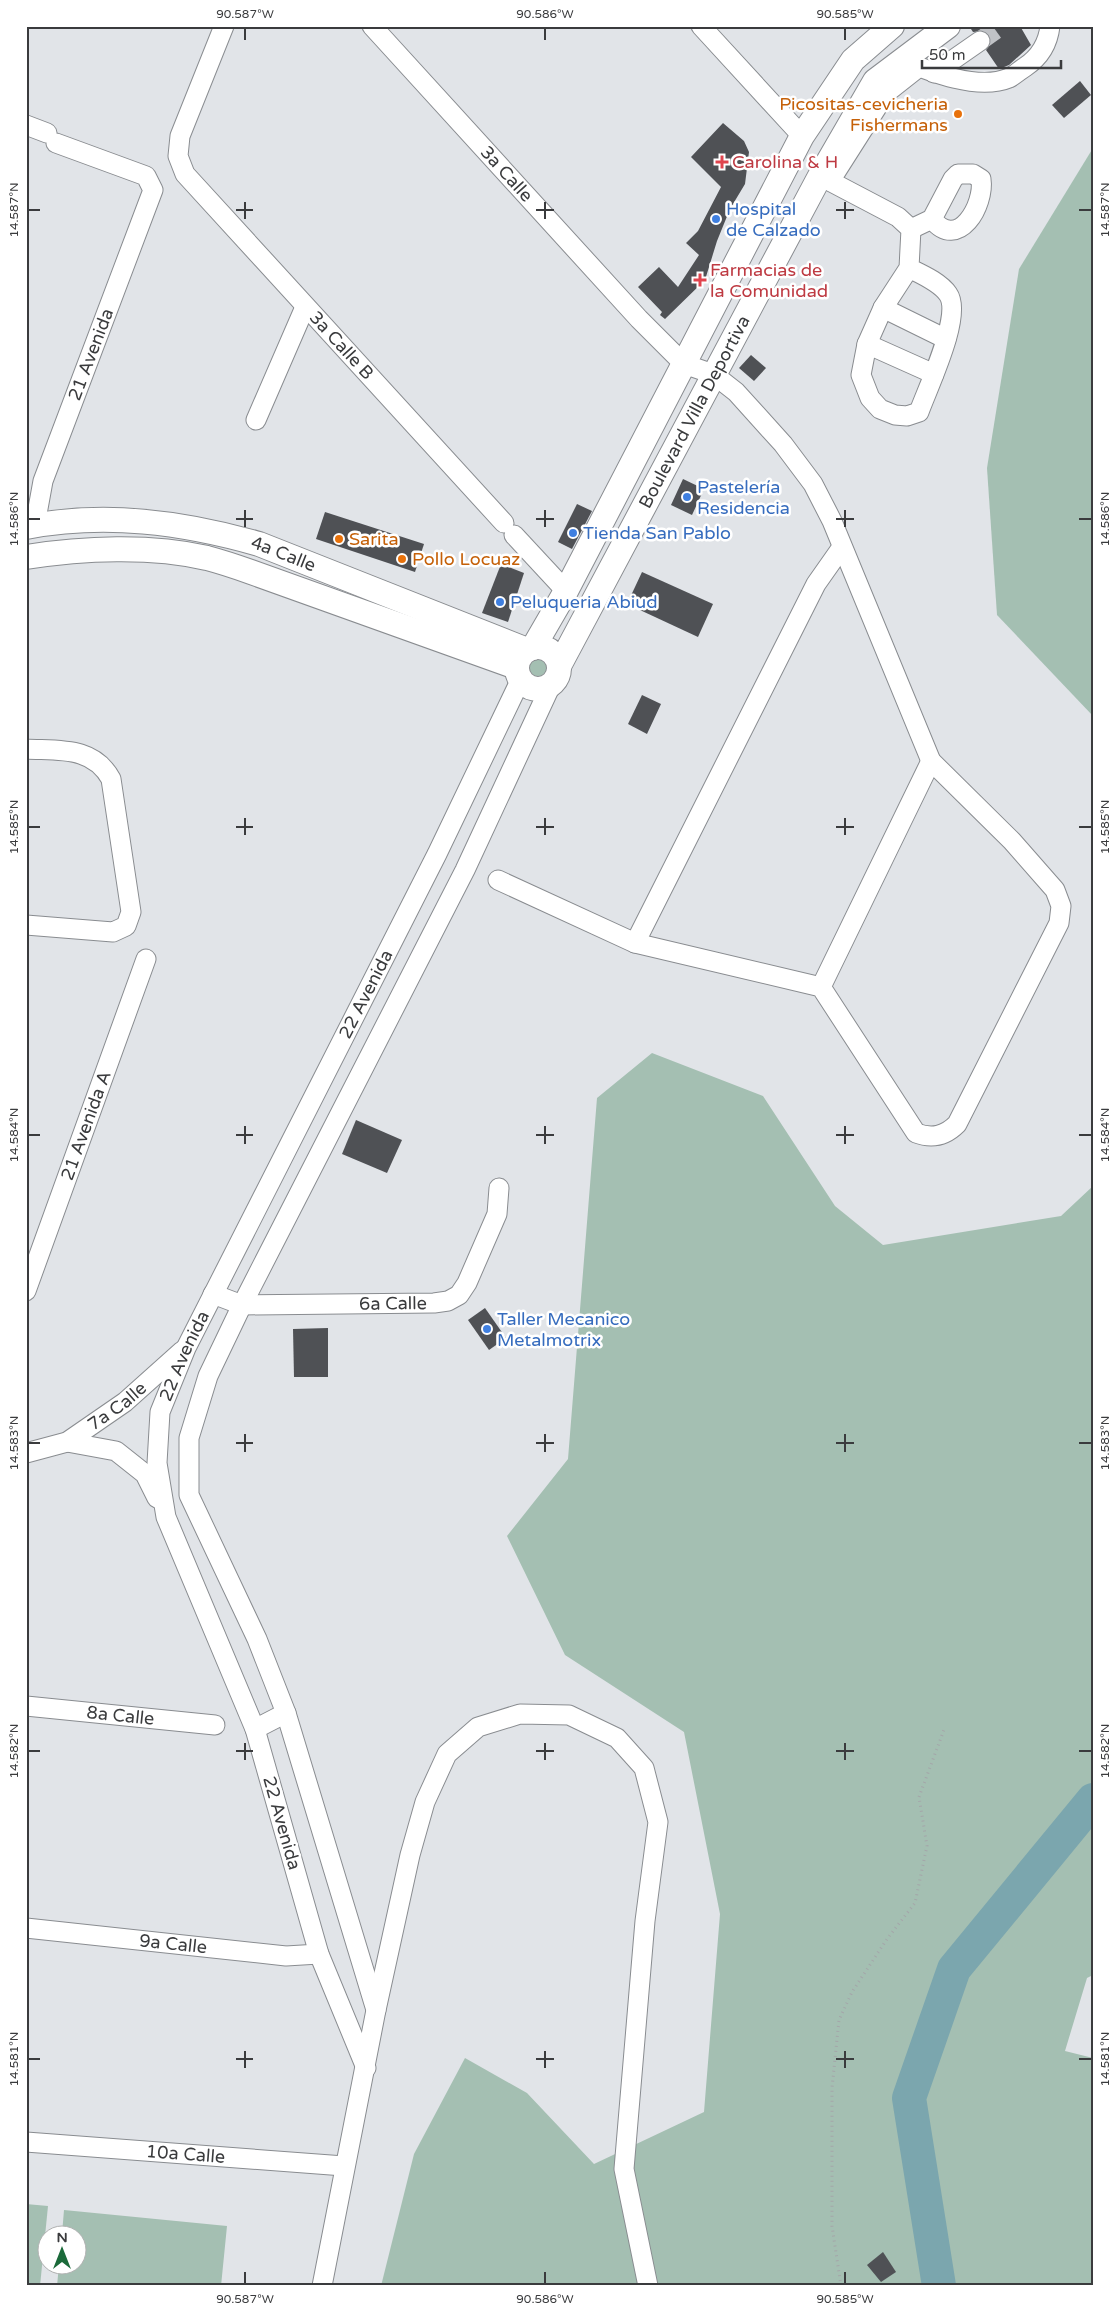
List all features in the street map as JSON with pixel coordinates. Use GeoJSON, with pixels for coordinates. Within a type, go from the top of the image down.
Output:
{"type":"FeatureCollection","features":[{"type":"Feature","properties":{"kind":"main road","name":"Boulevard Villa Deportiva"},"geometry":{"type":"LineString","coordinates":[[524,661],[566,591],[802,136],[852,60],[892,26]]}},
{"type":"Feature","properties":{"kind":"main road","name":"Boulevard Villa Deportiva"},"geometry":{"type":"LineString","coordinates":[[555,676],[713,374],[825,179],[875,81],[918,67],[948,26]]}},
{"type":"Feature","properties":{"kind":"main road","name":"4a Calle"},"geometry":{"type":"LineString","coordinates":[[30,526],[70,520],[118,519],[166,523],[213,531],[258,544],[524,661]]}},
{"type":"Feature","properties":{"kind":"main road","name":"4a Calle"},"geometry":{"type":"LineString","coordinates":[[26,556],[119,550],[162,551],[207,558],[524,661]]}},
{"type":"Feature","properties":{"kind":"main road"},"geometry":{"type":"LineString","coordinates":[[540,647],[553,654],[555,676],[538,690],[531,689],[524,661],[540,647]]}},
{"type":"Feature","properties":{"kind":"street","name":"3a Calle B"},"geometry":{"type":"LineString","coordinates":[[224,26],[180,136],[178,156],[180,166],[191,182],[232,224],[305,307],[566,591]]}},
{"type":"Feature","properties":{"kind":"street","name":"3a Calle"},"geometry":{"type":"LineString","coordinates":[[372,26],[639,319],[684,364]]}},
{"type":"Feature","properties":{"kind":"street"},"geometry":{"type":"LineString","coordinates":[[701,26],[802,136]]}},
{"type":"Feature","properties":{"kind":"street"},"geometry":{"type":"LineString","coordinates":[[918,67],[988,83],[1010,78],[1043,52],[1050,26]]}},
{"type":"Feature","properties":{"kind":"street"},"geometry":{"type":"LineString","coordinates":[[918,67],[980,41]]}},
{"type":"Feature","properties":{"kind":"street","name":"21 Avenida"},"geometry":{"type":"LineString","coordinates":[[26,124],[52,138],[146,176],[152,186],[151,198],[43,481],[30,526]]}},
{"type":"Feature","properties":{"kind":"street"},"geometry":{"type":"LineString","coordinates":[[825,179],[898,217],[911,229]]}},
{"type":"Feature","properties":{"kind":"street"},"geometry":{"type":"LineString","coordinates":[[911,229],[932,219]]}},
{"type":"Feature","properties":{"kind":"street"},"geometry":{"type":"LineString","coordinates":[[909,268],[947,292],[952,302],[953,316],[919,412],[907,416],[894,415],[880,409],[870,398],[861,375],[867,344],[883,308],[909,268],[911,229]]}},
{"type":"Feature","properties":{"kind":"street"},"geometry":{"type":"LineString","coordinates":[[256,420],[305,307]]}},
{"type":"Feature","properties":{"kind":"street"},"geometry":{"type":"LineString","coordinates":[[883,308],[946,339]]}},
{"type":"Feature","properties":{"kind":"street"},"geometry":{"type":"LineString","coordinates":[[867,344],[934,374]]}},
{"type":"Feature","properties":{"kind":"street"},"geometry":{"type":"LineString","coordinates":[[498,880],[635,943],[821,987],[916,1133],[931,1137],[945,1133],[957,1124],[1059,923],[1061,906],[1055,890],[1012,840],[931,761],[842,547],[813,484],[783,444],[736,392],[713,374],[684,364]]}},
{"type":"Feature","properties":{"kind":"street"},"geometry":{"type":"LineString","coordinates":[[635,943],[816,584],[842,547]]}},
{"type":"Feature","properties":{"kind":"street","name":"22 Avenida"},"geometry":{"type":"LineString","coordinates":[[366,2068],[319,1954],[255,1729],[166,1517],[157,1463],[160,1412],[186,1348],[436,854],[524,661]]}},
{"type":"Feature","properties":{"kind":"street","name":"22 Avenida"},"geometry":{"type":"LineString","coordinates":[[376,2010],[286,1713],[257,1639],[189,1495],[189,1438],[208,1376],[242,1305],[465,870],[555,676]]}},
{"type":"Feature","properties":{"kind":"street"},"geometry":{"type":"LineString","coordinates":[[26,748],[80,753],[99,762],[111,779],[131,907],[130,917],[126,926],[118,931],[108,933],[26,925]]}},
{"type":"Feature","properties":{"kind":"street"},"geometry":{"type":"LineString","coordinates":[[821,987],[931,761]]}},
{"type":"Feature","properties":{"kind":"street"},"geometry":{"type":"LineString","coordinates":[[436,854],[465,870]]}},
{"type":"Feature","properties":{"kind":"street","name":"21 Avenida A"},"geometry":{"type":"LineString","coordinates":[[26,1291],[146,959]]}},
{"type":"Feature","properties":{"kind":"street","name":"6a Calle"},"geometry":{"type":"LineString","coordinates":[[213,1294],[242,1305],[434,1303],[448,1301],[459,1295],[467,1283],[496,1214],[499,1188]]}},
{"type":"Feature","properties":{"kind":"street","name":"7a Calle"},"geometry":{"type":"LineString","coordinates":[[26,1454],[67,1442],[125,1402],[186,1348]]}},
{"type":"Feature","properties":{"kind":"street","name":"7a Calle"},"geometry":{"type":"LineString","coordinates":[[67,1442],[116,1451],[145,1474],[166,1517]]}},
{"type":"Feature","properties":{"kind":"street","name":"8a Calle"},"geometry":{"type":"LineString","coordinates":[[26,1706],[215,1725]]}},
{"type":"Feature","properties":{"kind":"street"},"geometry":{"type":"LineString","coordinates":[[255,1729],[286,1713]]}},
{"type":"Feature","properties":{"kind":"street"},"geometry":{"type":"LineString","coordinates":[[322,2286],[376,2010],[410,1855],[424,1802],[447,1754],[478,1727],[520,1714],[569,1715],[617,1738],[644,1768],[658,1822],[645,1921],[624,2169],[648,2286]]}},
{"type":"Feature","properties":{"kind":"street","name":"9a Calle"},"geometry":{"type":"LineString","coordinates":[[26,1928],[286,1956],[319,1954]]}},
{"type":"Feature","properties":{"kind":"street","name":"10a Calle"},"geometry":{"type":"LineString","coordinates":[[26,2142],[344,2166]]}},
{"type":"Feature","properties":{"kind":"path"},"geometry":{"type":"LineString","coordinates":[[841,2286],[832,2226],[832,2088],[839,2020],[852,1992],[887,1939],[915,1903],[927,1846],[919,1798],[945,1727]]}},
{"type":"Feature","properties":{"kind":"green space"},"geometry":{"type":"Polygon","coordinates":[[[1093,148],[1093,716],[997,615],[987,468],[1019,269],[1093,148]]]}},
{"type":"Feature","properties":{"kind":"green space"},"geometry":{"type":"Polygon","coordinates":[[[538,656],[547,660],[551,669],[547,678],[538,682],[529,678],[525,669],[529,660],[538,656]]]}},
{"type":"Feature","properties":{"kind":"green space"},"geometry":{"type":"Polygon","coordinates":[[[652,1053],[763,1096],[835,1206],[883,1245],[1061,1216],[1093,1186],[1093,1975],[1087,1978],[1065,2051],[1093,2058],[1093,2286],[381,2286],[414,2154],[465,2058],[527,2093],[594,2164],[704,2112],[720,1914],[684,1732],[565,1655],[507,1536],[568,1459],[597,1098],[652,1053]]]}},
{"type":"Feature","properties":{"kind":"green space"},"geometry":{"type":"Polygon","coordinates":[[[26,2204],[48,2206],[46,2224],[38,2224],[38,2274],[41,2274],[40,2286],[26,2286],[26,2204]]]}},
{"type":"Feature","properties":{"kind":"green space"},"geometry":{"type":"Polygon","coordinates":[[[64,2210],[227,2226],[221,2286],[57,2286],[58,2274],[88,2274],[88,2224],[63,2224],[64,2210]]]}},
{"type":"Feature","properties":{"kind":"building"},"geometry":{"type":"Polygon","coordinates":[[[969,26],[1020,26],[1031,45],[1009,65],[999,69],[986,50],[990,45],[989,35],[984,31],[973,32],[969,26]]]}},
{"type":"Feature","properties":{"kind":"building"},"geometry":{"type":"Polygon","coordinates":[[[1080,81],[1091,95],[1064,118],[1052,105],[1080,81]]]}},
{"type":"Feature","properties":{"kind":"building"},"geometry":{"type":"Polygon","coordinates":[[[723,123],[744,141],[749,152],[745,184],[730,209],[717,241],[705,280],[665,319],[660,315],[662,312],[638,287],[659,267],[678,287],[699,255],[686,243],[698,231],[721,187],[691,157],[723,123]]]}},
{"type":"Feature","properties":{"kind":"building"},"geometry":{"type":"Polygon","coordinates":[[[751,355],[766,368],[754,381],[739,368],[751,355]]]}},
{"type":"Feature","properties":{"kind":"building","name":"Pastelería Residencia"},"geometry":{"type":"Polygon","coordinates":[[[683,479],[704,489],[692,515],[671,505],[683,479]]]}},
{"type":"Feature","properties":{"kind":"building","name":"Tienda San Pablo"},"geometry":{"type":"Polygon","coordinates":[[[577,504],[592,511],[572,549],[558,542],[577,504]]]}},
{"type":"Feature","properties":{"kind":"building"},"geometry":{"type":"Polygon","coordinates":[[[325,512],[424,544],[415,572],[316,539],[325,512]]]}},
{"type":"Feature","properties":{"kind":"building"},"geometry":{"type":"Polygon","coordinates":[[[501,564],[524,573],[508,622],[482,613],[501,564]]]}},
{"type":"Feature","properties":{"kind":"building"},"geometry":{"type":"Polygon","coordinates":[[[642,572],[713,604],[698,637],[627,604],[642,572]]]}},
{"type":"Feature","properties":{"kind":"building"},"geometry":{"type":"Polygon","coordinates":[[[642,695],[661,704],[647,734],[628,724],[642,695]]]}},
{"type":"Feature","properties":{"kind":"building"},"geometry":{"type":"Polygon","coordinates":[[[356,1120],[402,1140],[387,1173],[342,1154],[356,1120]]]}},
{"type":"Feature","properties":{"kind":"building","name":"Taller Mecanico Metalmotrix"},"geometry":{"type":"Polygon","coordinates":[[[485,1308],[506,1338],[489,1350],[468,1320],[485,1308]]]}},
{"type":"Feature","properties":{"kind":"building"},"geometry":{"type":"Polygon","coordinates":[[[328,1328],[328,1377],[294,1377],[293,1329],[328,1328]]]}},
{"type":"Feature","properties":{"kind":"building"},"geometry":{"type":"Polygon","coordinates":[[[883,2252],[896,2272],[881,2282],[867,2265],[883,2252]]]}},
{"type":"Feature","properties":{"kind":"waterway"},"geometry":{"type":"LineString","coordinates":[[939,2286],[909,2098],[954,1969],[1093,1800]]}},
{"type":"Feature","properties":{"kind":"tunnel"},"geometry":{"type":"LineString","coordinates":[[980,41],[1001,26]]}},
{"type":"Feature","properties":{"kind":"place","name":"Picositas-cevicheria Fishermans"},"geometry":{"type":"Point","coordinates":[958,114]}},
{"type":"Feature","properties":{"kind":"place","name":"Carolina & H"},"geometry":{"type":"Point","coordinates":[722,162]}},
{"type":"Feature","properties":{"kind":"place","name":"Hospital de Calzado"},"geometry":{"type":"Point","coordinates":[716,219]}},
{"type":"Feature","properties":{"kind":"place","name":"Farmacias de la Comunidad"},"geometry":{"type":"Point","coordinates":[700,280]}},
{"type":"Feature","properties":{"kind":"place","name":"Pastelería Residencia"},"geometry":{"type":"Point","coordinates":[687,497]}},
{"type":"Feature","properties":{"kind":"place","name":"Tienda San Pablo"},"geometry":{"type":"Point","coordinates":[573,533]}},
{"type":"Feature","properties":{"kind":"place","name":"Sarita"},"geometry":{"type":"Point","coordinates":[339,539]}},
{"type":"Feature","properties":{"kind":"place","name":"Pollo Locuaz"},"geometry":{"type":"Point","coordinates":[402,559]}},
{"type":"Feature","properties":{"kind":"place","name":"Peluqueria Abiud"},"geometry":{"type":"Point","coordinates":[500,602]}},
{"type":"Feature","properties":{"kind":"place","name":"Taller Mecanico Metalmotrix"},"geometry":{"type":"Point","coordinates":[487,1329]}}]}
